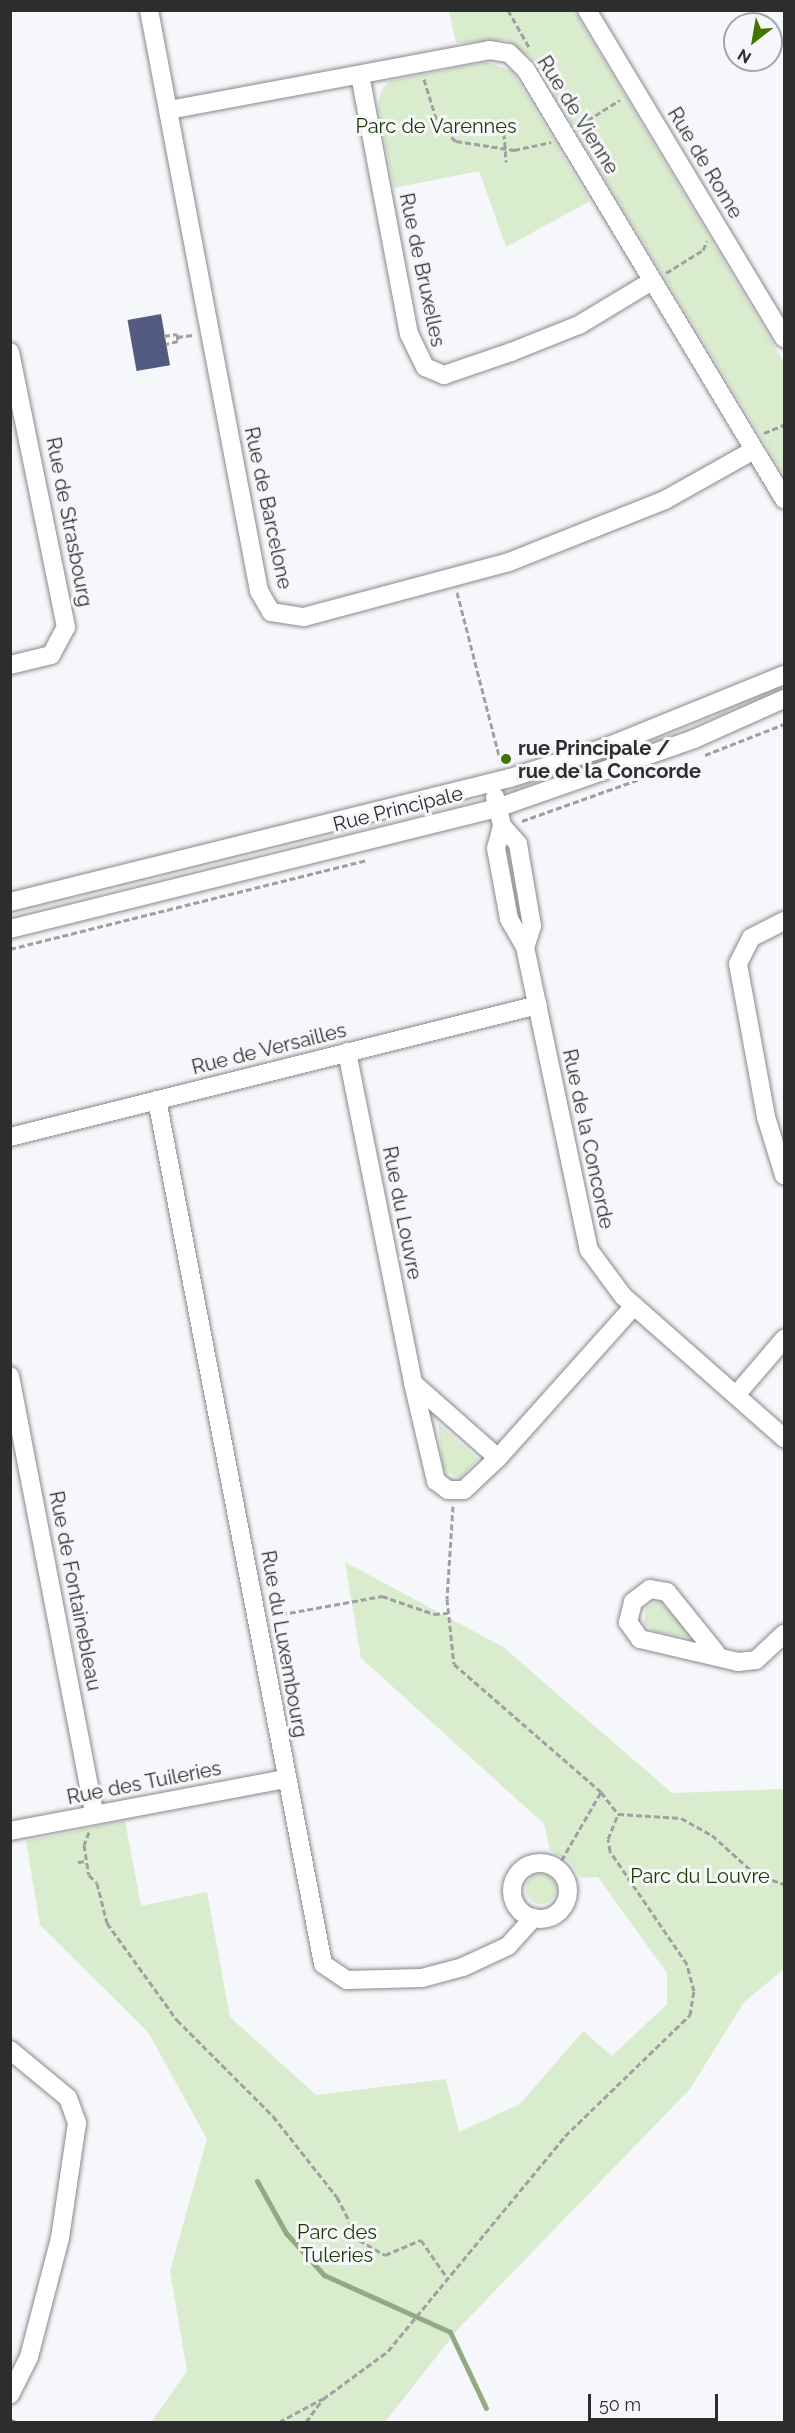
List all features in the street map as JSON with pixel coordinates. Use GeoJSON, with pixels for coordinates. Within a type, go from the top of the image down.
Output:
{"type":"FeatureCollection","features":[{"type":"Feature","properties":{"kind":"street","name":"Rue de Barcelone"},"geometry":{"type":"LineString","coordinates":[[149,10],[259,591],[272,612],[304,617],[509,562],[665,500],[754,450]]}},
{"type":"Feature","properties":{"kind":"street","name":"Rue de Rome"},"geometry":{"type":"LineString","coordinates":[[587,10],[784,338]]}},
{"type":"Feature","properties":{"kind":"street","name":"Rue de Vienne"},"geometry":{"type":"LineString","coordinates":[[169,110],[489,50],[509,53],[526,70],[659,277],[754,450],[784,499]]}},
{"type":"Feature","properties":{"kind":"street","name":"Rue de Bruxelles"},"geometry":{"type":"LineString","coordinates":[[360,75],[409,334],[425,367],[454,373],[511,352],[579,325],[659,277]]}},
{"type":"Feature","properties":{"kind":"street","name":"Rue de Strasbourg"},"geometry":{"type":"LineString","coordinates":[[10,352],[66,627],[51,655],[10,665]]}},
{"type":"Feature","properties":{"kind":"street","name":"Rue Principale"},"geometry":{"type":"LineString","coordinates":[[10,902],[492,784],[604,748],[784,675]]}},
{"type":"Feature","properties":{"kind":"street","name":"Rue Principale"},"geometry":{"type":"LineString","coordinates":[[10,929],[497,808],[694,739],[784,699]]}},
{"type":"Feature","properties":{"kind":"street","name":"Rue de la Concorde"},"geometry":{"type":"LineString","coordinates":[[492,784],[502,826],[496,848],[512,928],[525,947],[584,1235],[595,1261],[634,1306],[784,1438]]}},
{"type":"Feature","properties":{"kind":"street"},"geometry":{"type":"LineString","coordinates":[[784,921],[751,938],[738,964],[766,1117],[784,1175]]}},
{"type":"Feature","properties":{"kind":"street","name":"Rue de Versailles"},"geometry":{"type":"LineString","coordinates":[[10,1137],[538,1005]]}},
{"type":"Feature","properties":{"kind":"street","name":"Rue du Louvre"},"geometry":{"type":"LineString","coordinates":[[347,1052],[413,1383],[436,1481],[448,1490],[464,1490],[498,1458],[634,1306]]}},
{"type":"Feature","properties":{"kind":"street","name":"Rue du Luxembourg"},"geometry":{"type":"LineString","coordinates":[[157,1100],[323,1964],[339,1978],[422,1978],[463,1967],[508,1946],[533,1918]]}},
{"type":"Feature","properties":{"kind":"street"},"geometry":{"type":"LineString","coordinates":[[736,1395],[784,1339]]}},
{"type":"Feature","properties":{"kind":"street","name":"Rue de Fontainebleau"},"geometry":{"type":"LineString","coordinates":[[10,1376],[92,1821]]}},
{"type":"Feature","properties":{"kind":"street"},"geometry":{"type":"LineString","coordinates":[[413,1383],[498,1458]]}},
{"type":"Feature","properties":{"kind":"street"},"geometry":{"type":"LineString","coordinates":[[716,1653],[667,1592],[650,1589],[633,1602],[628,1622],[640,1639],[716,1653],[747,1663],[769,1651],[784,1634]]}},
{"type":"Feature","properties":{"kind":"street","name":"Rue des Tuileries"},"geometry":{"type":"LineString","coordinates":[[10,1831],[92,1821],[286,1779]]}},
{"type":"Feature","properties":{"kind":"street"},"geometry":{"type":"LineString","coordinates":[[536,1863],[557,1868],[569,1889],[564,1906],[551,1917],[533,1918],[518,1908],[514,1880],[536,1863]]}},
{"type":"Feature","properties":{"kind":"street"},"geometry":{"type":"LineString","coordinates":[[10,2050],[68,2098],[77,2123],[60,2238],[29,2357],[10,2395]]}},
{"type":"Feature","properties":{"kind":"path"},"geometry":{"type":"LineString","coordinates":[[507,10],[519,32]]}},
{"type":"Feature","properties":{"kind":"path"},"geometry":{"type":"LineString","coordinates":[[423,74],[445,134],[468,146],[506,150],[537,149],[554,141]]}},
{"type":"Feature","properties":{"kind":"path"},"geometry":{"type":"LineString","coordinates":[[579,126],[634,91]]}},
{"type":"Feature","properties":{"kind":"path"},"geometry":{"type":"LineString","coordinates":[[504,133],[506,162]]}},
{"type":"Feature","properties":{"kind":"path"},"geometry":{"type":"LineString","coordinates":[[659,277],[703,250],[719,230]]}},
{"type":"Feature","properties":{"kind":"path"},"geometry":{"type":"LineString","coordinates":[[164,336],[177,334],[178,341],[166,344]]}},
{"type":"Feature","properties":{"kind":"path"},"geometry":{"type":"LineString","coordinates":[[764,432],[784,425]]}},
{"type":"Feature","properties":{"kind":"path"},"geometry":{"type":"LineString","coordinates":[[456,590],[501,763]]}},
{"type":"Feature","properties":{"kind":"path"},"geometry":{"type":"LineString","coordinates":[[10,949],[371,859]]}},
{"type":"Feature","properties":{"kind":"path"},"geometry":{"type":"LineString","coordinates":[[453,1504],[447,1613],[449,1653],[461,1672],[601,1792],[618,1814],[681,1818],[712,1835],[755,1874],[784,1884]]}},
{"type":"Feature","properties":{"kind":"path"},"geometry":{"type":"LineString","coordinates":[[269,1616],[382,1596],[435,1614],[447,1613]]}},
{"type":"Feature","properties":{"kind":"path"},"geometry":{"type":"LineString","coordinates":[[557,1868],[601,1792]]}},
{"type":"Feature","properties":{"kind":"path"},"geometry":{"type":"LineString","coordinates":[[279,2422],[323,2399],[406,2331],[565,2136],[690,2015],[694,1990],[687,1964],[610,1851],[608,1839],[618,1814]]}},
{"type":"Feature","properties":{"kind":"path"},"geometry":{"type":"LineString","coordinates":[[92,1821],[87,1861],[99,1889],[107,1923],[177,2020],[273,2116],[337,2197],[359,2240],[385,2255],[421,2240],[448,2279]]}},
{"type":"Feature","properties":{"kind":"path"},"geometry":{"type":"LineString","coordinates":[[78,1862],[87,1861]]}},
{"type":"Feature","properties":{"kind":"path"},"geometry":{"type":"LineString","coordinates":[[99,1889],[106,1888]]}},
{"type":"Feature","properties":{"kind":"path"},"geometry":{"type":"LineString","coordinates":[[306,2422],[323,2399]]}},
{"type":"Feature","properties":{"kind":"path"},"geometry":{"type":"LineString","coordinates":[[11,2419],[16,2422]]}},
{"type":"Feature","properties":{"kind":"green space"},"geometry":{"type":"Polygon","coordinates":[[[449,11],[574,11],[784,362],[784,475],[533,59],[507,40],[456,43],[449,11]]]}},
{"type":"Feature","properties":{"kind":"green space","name":"Parc de Varennes"},"geometry":{"type":"Polygon","coordinates":[[[487,62],[512,71],[590,201],[506,247],[479,171],[394,188],[378,107],[381,90],[390,81],[487,62]]]}},
{"type":"Feature","properties":{"kind":"green space"},"geometry":{"type":"Polygon","coordinates":[[[438,1423],[478,1459],[460,1479],[443,1469],[438,1423]]]}},
{"type":"Feature","properties":{"kind":"green space"},"geometry":{"type":"Polygon","coordinates":[[[345,1562],[503,1647],[672,1793],[784,1789],[784,1969],[744,2002],[690,2089],[459,2328],[385,2422],[151,2422],[187,2371],[170,2271],[207,2139],[148,2032],[40,1925],[26,1841],[125,1821],[141,1906],[207,1892],[230,2017],[316,2095],[446,2079],[459,2132],[520,2104],[583,2031],[612,2056],[667,2004],[667,1973],[598,1877],[581,1878],[570,1862],[550,1850],[544,1824],[361,1658],[345,1562]]]}},
{"type":"Feature","properties":{"kind":"green space"},"geometry":{"type":"Polygon","coordinates":[[[659,1601],[691,1634],[688,1637],[656,1632],[644,1624],[646,1607],[659,1601]]]}},
{"type":"Feature","properties":{"kind":"green space"},"geometry":{"type":"Polygon","coordinates":[[[541,1874],[552,1878],[556,1889],[552,1900],[541,1904],[530,1900],[526,1889],[530,1878],[541,1874]]]}},
{"type":"Feature","properties":{"kind":"building"},"geometry":{"type":"Polygon","coordinates":[[[161,314],[170,365],[137,371],[128,320],[161,314]]]}},
{"type":"Feature","properties":{"kind":"waterway"},"geometry":{"type":"LineString","coordinates":[[257,2181],[286,2233],[324,2275],[450,2332],[486,2408]]}},
{"type":"Feature","properties":{"kind":"place","name":"rue Principale / rue de la Concorde"},"geometry":{"type":"Point","coordinates":[506,759]}},
{"type":"Feature","properties":{"kind":"park label","name":"Parc du Louvre"},"geometry":{"type":"Point","coordinates":[700,1876]}},
{"type":"Feature","properties":{"kind":"park label","name":"Parc des Tuleries"},"geometry":{"type":"Point","coordinates":[337,2244]}}]}
